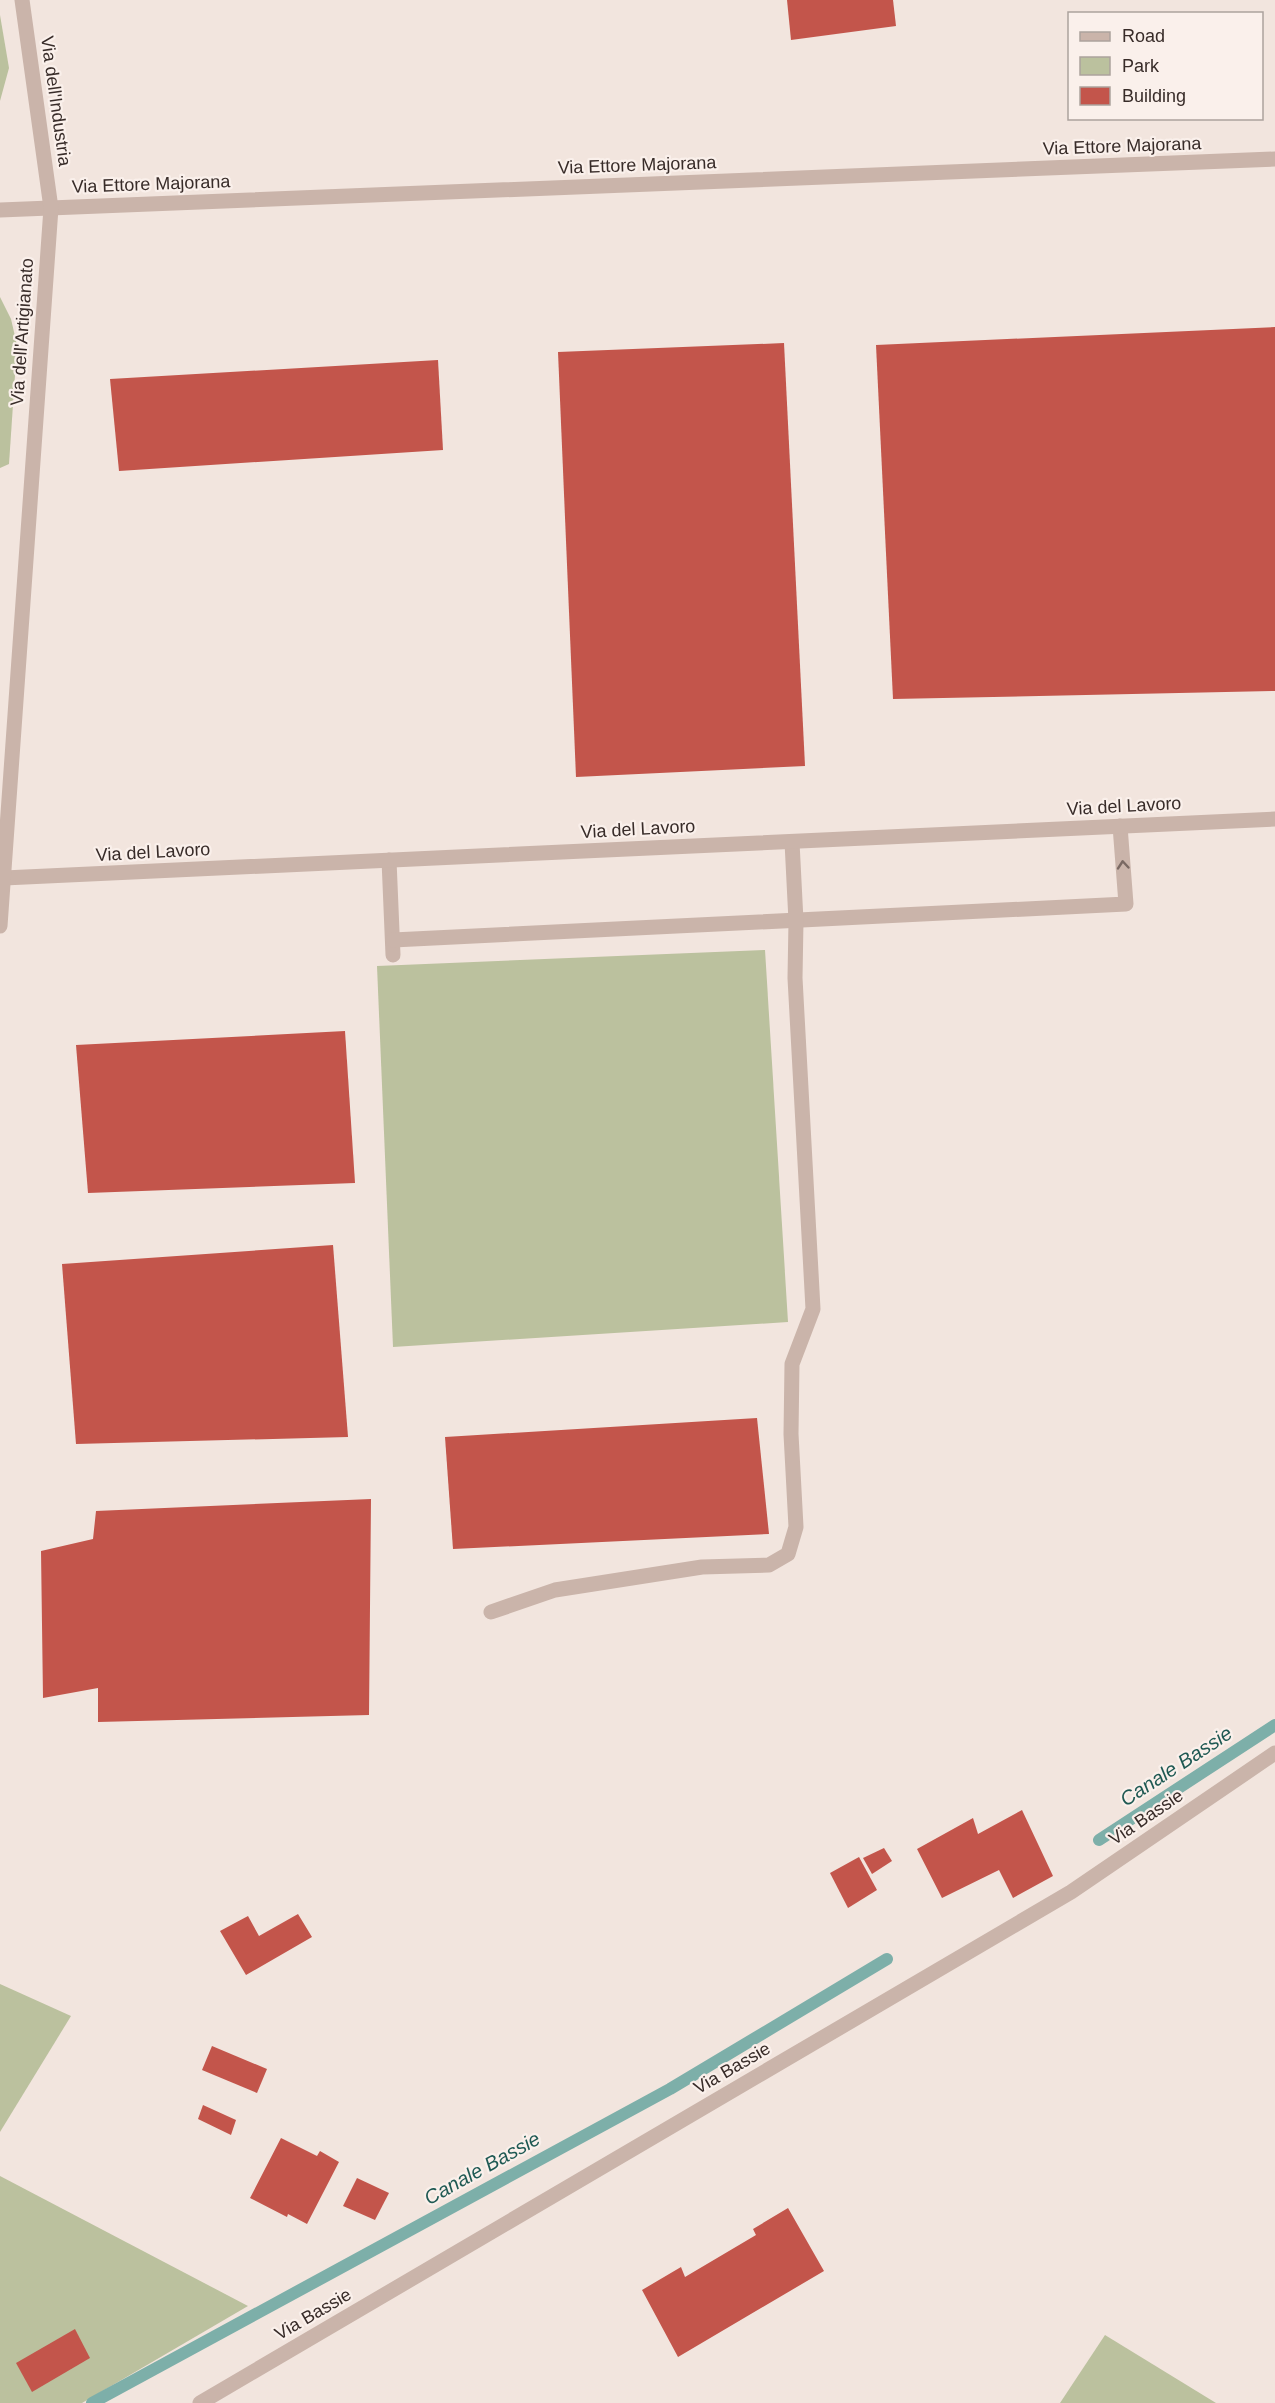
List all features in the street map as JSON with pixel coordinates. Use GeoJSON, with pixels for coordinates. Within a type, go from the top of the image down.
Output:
{"type":"FeatureCollection","features":[{"type":"Feature","properties":{"kind":"street","name":"Via dell'Industria"},"geometry":{"type":"LineString","coordinates":[[22,0],[51,208]]}},
{"type":"Feature","properties":{"kind":"street","name":"Via Ettore Majorana"},"geometry":{"type":"LineString","coordinates":[[0,210],[1275,159]]}},
{"type":"Feature","properties":{"kind":"street","name":"Via dell'Artigianato"},"geometry":{"type":"LineString","coordinates":[[0,926],[51,208]]}},
{"type":"Feature","properties":{"kind":"street","name":"Via del Lavoro"},"geometry":{"type":"LineString","coordinates":[[4,878],[1275,819]]}},
{"type":"Feature","properties":{"kind":"street"},"geometry":{"type":"LineString","coordinates":[[389,860],[393,948],[796,921],[1126,904],[1120,826]]}},
{"type":"Feature","properties":{"kind":"street"},"geometry":{"type":"LineString","coordinates":[[491,1612],[555,1590],[702,1567],[769,1565],[788,1554],[796,1527],[791,1434],[792,1364],[813,1309],[795,978],[796,921],[792,842]]}},
{"type":"Feature","properties":{"kind":"street","name":"Via Bassie"},"geometry":{"type":"LineString","coordinates":[[200,2403],[1071,1892],[1275,1753]]}},
{"type":"Feature","properties":{"kind":"green space"},"geometry":{"type":"Polygon","coordinates":[[[0,15],[9,68],[0,101],[0,15]]]}},
{"type":"Feature","properties":{"kind":"green space"},"geometry":{"type":"Polygon","coordinates":[[[0,297],[11,319],[17,345],[9,464],[0,468],[0,297]]]}},
{"type":"Feature","properties":{"kind":"green space"},"geometry":{"type":"Polygon","coordinates":[[[765,950],[788,1322],[393,1347],[377,966],[765,950]]]}},
{"type":"Feature","properties":{"kind":"green space"},"geometry":{"type":"Polygon","coordinates":[[[0,1984],[71,2016],[0,2132],[0,1984]]]}},
{"type":"Feature","properties":{"kind":"green space"},"geometry":{"type":"Polygon","coordinates":[[[0,2176],[248,2306],[82,2403],[0,2403],[0,2176]]]}},
{"type":"Feature","properties":{"kind":"green space"},"geometry":{"type":"Polygon","coordinates":[[[1105,2335],[1216,2403],[1060,2403],[1105,2335]]]}},
{"type":"Feature","properties":{"kind":"building"},"geometry":{"type":"Polygon","coordinates":[[[787,0],[893,0],[896,26],[791,40],[787,0]]]}},
{"type":"Feature","properties":{"kind":"building"},"geometry":{"type":"Polygon","coordinates":[[[1275,327],[1275,691],[893,699],[876,345],[1275,327]]]}},
{"type":"Feature","properties":{"kind":"building"},"geometry":{"type":"Polygon","coordinates":[[[784,343],[805,766],[576,777],[558,352],[784,343]]]}},
{"type":"Feature","properties":{"kind":"building"},"geometry":{"type":"Polygon","coordinates":[[[438,360],[443,450],[119,471],[110,379],[438,360]]]}},
{"type":"Feature","properties":{"kind":"building"},"geometry":{"type":"Polygon","coordinates":[[[345,1031],[355,1183],[88,1193],[76,1045],[345,1031]]]}},
{"type":"Feature","properties":{"kind":"building"},"geometry":{"type":"Polygon","coordinates":[[[333,1245],[348,1437],[76,1444],[62,1264],[333,1245]]]}},
{"type":"Feature","properties":{"kind":"building"},"geometry":{"type":"Polygon","coordinates":[[[757,1418],[769,1534],[453,1549],[445,1437],[757,1418]]]}},
{"type":"Feature","properties":{"kind":"building"},"geometry":{"type":"Polygon","coordinates":[[[371,1499],[369,1715],[98,1722],[98,1688],[43,1698],[41,1551],[93,1539],[96,1511],[371,1499]]]}},
{"type":"Feature","properties":{"kind":"building"},"geometry":{"type":"Polygon","coordinates":[[[1022,1810],[1053,1876],[1013,1898],[999,1870],[942,1898],[917,1849],[973,1818],[978,1834],[1022,1810]]]}},
{"type":"Feature","properties":{"kind":"building"},"geometry":{"type":"Polygon","coordinates":[[[884,1848],[892,1861],[872,1874],[863,1858],[884,1848]]]}},
{"type":"Feature","properties":{"kind":"building"},"geometry":{"type":"Polygon","coordinates":[[[859,1857],[877,1890],[848,1908],[830,1873],[859,1857]]]}},
{"type":"Feature","properties":{"kind":"building"},"geometry":{"type":"Polygon","coordinates":[[[298,1914],[312,1937],[246,1975],[220,1931],[248,1916],[259,1936],[298,1914]]]}},
{"type":"Feature","properties":{"kind":"building"},"geometry":{"type":"Polygon","coordinates":[[[212,2046],[267,2069],[257,2093],[202,2070],[212,2046]]]}},
{"type":"Feature","properties":{"kind":"building"},"geometry":{"type":"Polygon","coordinates":[[[203,2105],[236,2120],[231,2135],[198,2119],[203,2105]]]}},
{"type":"Feature","properties":{"kind":"building"},"geometry":{"type":"Polygon","coordinates":[[[281,2138],[317,2156],[320,2151],[339,2162],[307,2224],[288,2214],[287,2217],[250,2198],[281,2138]]]}},
{"type":"Feature","properties":{"kind":"building"},"geometry":{"type":"Polygon","coordinates":[[[357,2178],[389,2193],[375,2220],[343,2206],[357,2178]]]}},
{"type":"Feature","properties":{"kind":"building"},"geometry":{"type":"Polygon","coordinates":[[[788,2208],[824,2271],[678,2357],[642,2290],[681,2267],[685,2277],[756,2235],[753,2229],[788,2208]]]}},
{"type":"Feature","properties":{"kind":"building"},"geometry":{"type":"Polygon","coordinates":[[[75,2329],[90,2358],[32,2392],[16,2363],[75,2329]]]}},
{"type":"Feature","properties":{"kind":"waterway","name":"Canale Bassie"},"geometry":{"type":"LineString","coordinates":[[1099,1840],[1275,1725]]}},
{"type":"Feature","properties":{"kind":"waterway","name":"Canale Bassie"},"geometry":{"type":"LineString","coordinates":[[92,2403],[670,2089],[887,1959]]}}]}
